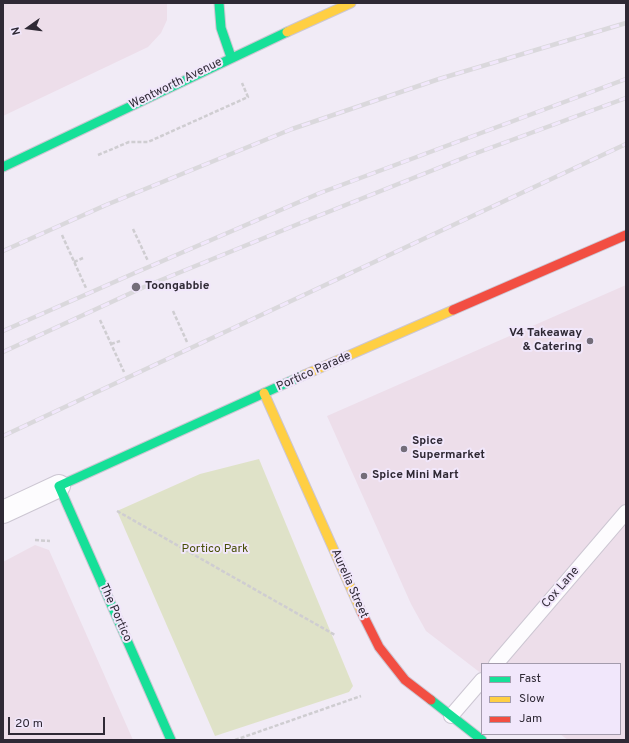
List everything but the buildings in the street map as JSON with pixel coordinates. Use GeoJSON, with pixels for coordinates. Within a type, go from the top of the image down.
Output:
{"type":"FeatureCollection","features":[{"type":"Feature","properties":{"kind":"main road"},"geometry":{"type":"LineString","coordinates":[[219,3],[221,28],[231,57]]}},
{"type":"Feature","properties":{"kind":"main road","name":"Wentworth Avenue"},"geometry":{"type":"LineString","coordinates":[[3,167],[231,57],[351,3]]}},
{"type":"Feature","properties":{"kind":"main road","name":"Portico Parade"},"geometry":{"type":"LineString","coordinates":[[59,486],[264,393],[626,236]]}},
{"type":"Feature","properties":{"kind":"main road","name":"Aurelia Street"},"geometry":{"type":"LineString","coordinates":[[264,393],[367,624],[379,647],[393,667],[405,680],[482,740]]}},
{"type":"Feature","properties":{"kind":"main road","name":"The Portico"},"geometry":{"type":"LineString","coordinates":[[59,486],[171,740]]}},
{"type":"Feature","properties":{"kind":"street","name":"Portico Parade"},"geometry":{"type":"LineString","coordinates":[[3,512],[59,486]]}},
{"type":"Feature","properties":{"kind":"lane","name":"Cox Lane"},"geometry":{"type":"LineString","coordinates":[[497,663],[626,512]]}},
{"type":"Feature","properties":{"kind":"lane"},"geometry":{"type":"LineString","coordinates":[[451,716],[481,681]]}},
{"type":"Feature","properties":{"kind":"path"},"geometry":{"type":"LineString","coordinates":[[98,156],[129,142],[148,142],[248,97],[231,57]]}},
{"type":"Feature","properties":{"kind":"path"},"geometry":{"type":"LineString","coordinates":[[133,229],[148,261]]}},
{"type":"Feature","properties":{"kind":"path"},"geometry":{"type":"LineString","coordinates":[[62,235],[86,288]]}},
{"type":"Feature","properties":{"kind":"path"},"geometry":{"type":"LineString","coordinates":[[74,262],[83,258]]}},
{"type":"Feature","properties":{"kind":"path"},"geometry":{"type":"LineString","coordinates":[[173,311],[187,342]]}},
{"type":"Feature","properties":{"kind":"path"},"geometry":{"type":"LineString","coordinates":[[100,320],[124,372]]}},
{"type":"Feature","properties":{"kind":"path"},"geometry":{"type":"LineString","coordinates":[[111,344],[120,341]]}},
{"type":"Feature","properties":{"kind":"path"},"geometry":{"type":"LineString","coordinates":[[118,511],[335,635]]}},
{"type":"Feature","properties":{"kind":"path"},"geometry":{"type":"LineString","coordinates":[[35,540],[50,541]]}},
{"type":"Feature","properties":{"kind":"path"},"geometry":{"type":"LineString","coordinates":[[235,740],[361,696]]}},
{"type":"Feature","properties":{"kind":"shaded area"},"geometry":{"type":"Polygon","coordinates":[[[3,3],[167,3],[167,20],[161,33],[148,47],[3,116],[3,3]]]}},
{"type":"Feature","properties":{"kind":"shaded area"},"geometry":{"type":"Polygon","coordinates":[[[626,285],[626,740],[568,740],[561,735],[621,735],[621,663],[481,663],[481,673],[426,631],[411,604],[327,416],[626,285]]]}},
{"type":"Feature","properties":{"kind":"shaded area"},"geometry":{"type":"Polygon","coordinates":[[[35,545],[49,550],[133,740],[3,740],[3,562],[35,545]]]}},
{"type":"Feature","properties":{"kind":"green space","name":"Portico Park"},"geometry":{"type":"Polygon","coordinates":[[[259,459],[353,686],[349,692],[215,736],[117,511],[200,474],[259,459]]]}},
{"type":"Feature","properties":{"kind":"railway"},"geometry":{"type":"LineString","coordinates":[[3,251],[106,205],[292,129],[439,79],[626,23]]}},
{"type":"Feature","properties":{"kind":"railway"},"geometry":{"type":"LineString","coordinates":[[3,331],[320,193],[626,79]]}},
{"type":"Feature","properties":{"kind":"railway"},"geometry":{"type":"LineString","coordinates":[[3,352],[144,287],[313,218],[471,155],[626,98]]}},
{"type":"Feature","properties":{"kind":"railway"},"geometry":{"type":"LineString","coordinates":[[3,436],[626,144]]}},
{"type":"Feature","properties":{"kind":"traffic: fast"},"geometry":{"type":"LineString","coordinates":[[219,3],[221,28],[231,57]]}},
{"type":"Feature","properties":{"kind":"traffic: fast"},"geometry":{"type":"LineString","coordinates":[[3,167],[287,32]]}},
{"type":"Feature","properties":{"kind":"traffic: fast"},"geometry":{"type":"LineString","coordinates":[[171,740],[59,486],[304,375]]}},
{"type":"Feature","properties":{"kind":"traffic: fast"},"geometry":{"type":"LineString","coordinates":[[431,700],[482,740]]}},
{"type":"Feature","properties":{"kind":"traffic: slow"},"geometry":{"type":"LineString","coordinates":[[287,32],[351,3]]}},
{"type":"Feature","properties":{"kind":"traffic: slow"},"geometry":{"type":"LineString","coordinates":[[304,375],[453,310]]}},
{"type":"Feature","properties":{"kind":"traffic: slow"},"geometry":{"type":"LineString","coordinates":[[264,393],[361,611]]}},
{"type":"Feature","properties":{"kind":"traffic: jam"},"geometry":{"type":"LineString","coordinates":[[453,310],[626,235]]}},
{"type":"Feature","properties":{"kind":"traffic: jam"},"geometry":{"type":"LineString","coordinates":[[361,611],[379,647],[405,680],[431,700]]}},
{"type":"Feature","properties":{"kind":"place","name":"Toongabbie"},"geometry":{"type":"Point","coordinates":[136,287]}},
{"type":"Feature","properties":{"kind":"place","name":"V4 Takeaway & Catering"},"geometry":{"type":"Point","coordinates":[590,341]}},
{"type":"Feature","properties":{"kind":"place","name":"Spice Supermarket"},"geometry":{"type":"Point","coordinates":[404,449]}},
{"type":"Feature","properties":{"kind":"place","name":"Spice Mini Mart"},"geometry":{"type":"Point","coordinates":[364,476]}}]}
